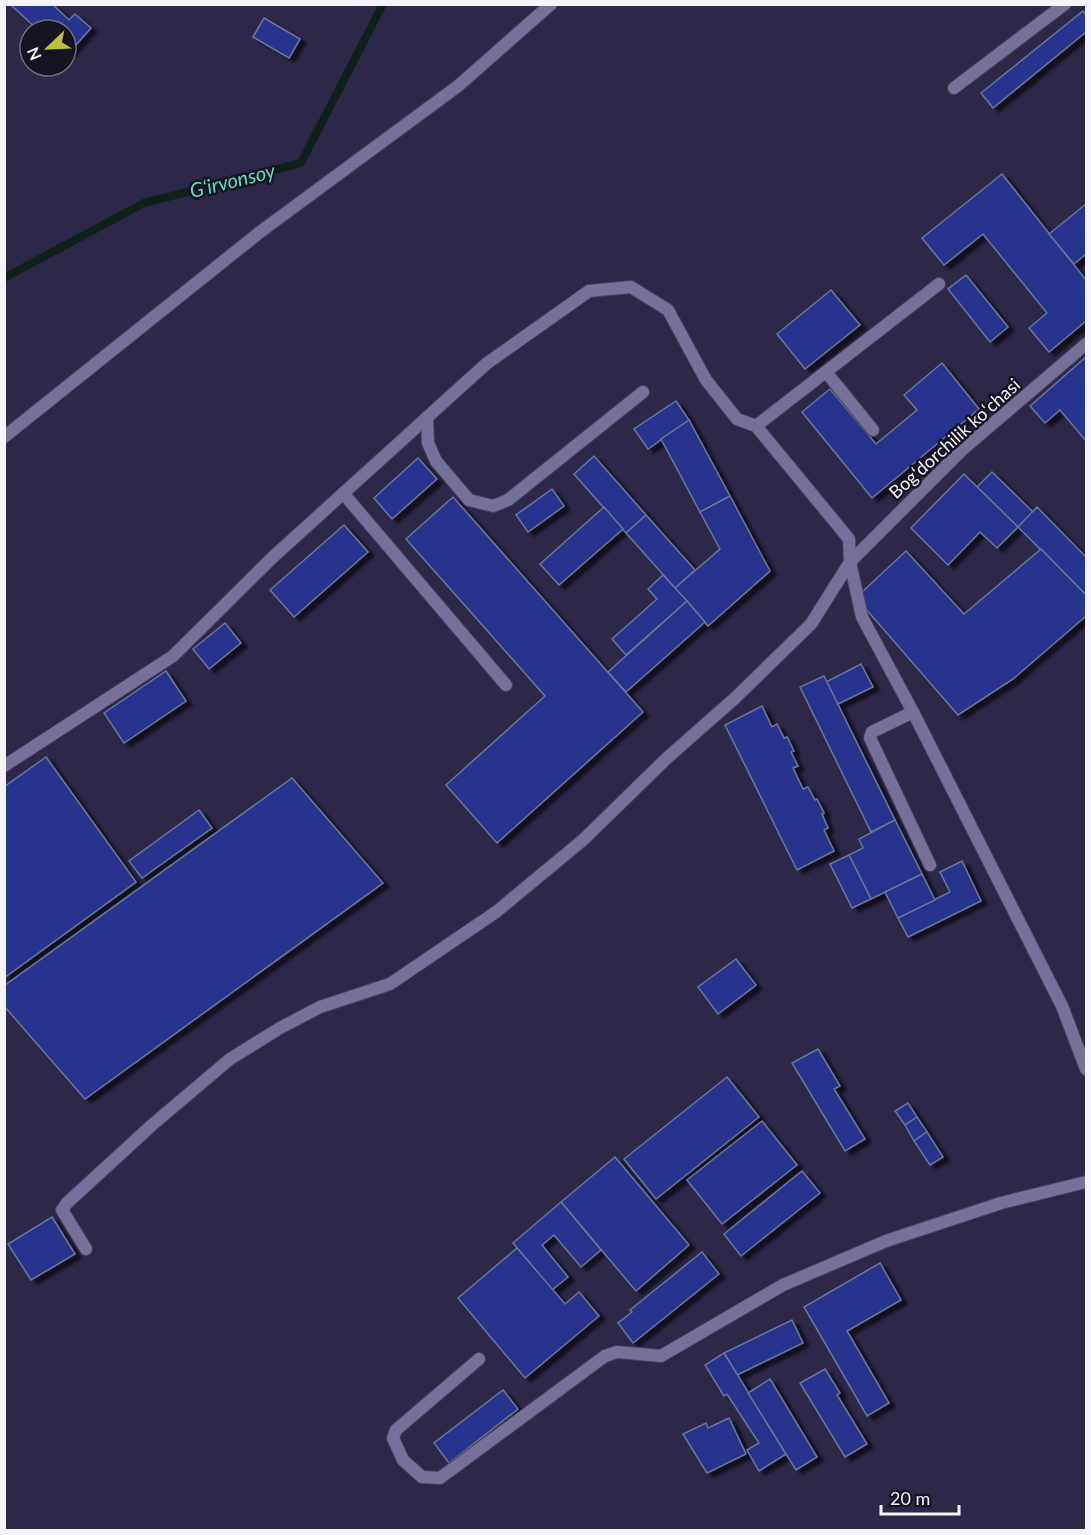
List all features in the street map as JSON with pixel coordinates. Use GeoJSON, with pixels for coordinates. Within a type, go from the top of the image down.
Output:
{"type":"FeatureCollection","features":[{"type":"Feature","properties":{"kind":"lane"},"geometry":{"type":"LineString","coordinates":[[4,437],[260,232],[458,86],[551,4]]}},
{"type":"Feature","properties":{"kind":"lane"},"geometry":{"type":"LineString","coordinates":[[954,88],[1065,4]]}},
{"type":"Feature","properties":{"kind":"lane"},"geometry":{"type":"LineString","coordinates":[[756,426],[939,284]]}},
{"type":"Feature","properties":{"kind":"lane"},"geometry":{"type":"LineString","coordinates":[[4,766],[173,656],[273,557],[486,364],[589,291],[631,287],[668,309],[706,380],[737,419],[756,426],[849,539],[850,562],[862,617],[913,712],[1062,1006],[1086,1069]]}},
{"type":"Feature","properties":{"kind":"lane","name":"Bogʻdorchilik koʻchasi"},"geometry":{"type":"LineString","coordinates":[[86,1249],[62,1210],[144,1133],[230,1059],[280,1028],[320,1007],[390,984],[496,912],[583,840],[811,624],[850,562],[962,450],[1086,344]]}},
{"type":"Feature","properties":{"kind":"lane"},"geometry":{"type":"LineString","coordinates":[[826,372],[873,430]]}},
{"type":"Feature","properties":{"kind":"lane"},"geometry":{"type":"LineString","coordinates":[[428,417],[428,443],[436,461],[469,500],[493,506],[508,500],[644,393]]}},
{"type":"Feature","properties":{"kind":"lane"},"geometry":{"type":"LineString","coordinates":[[343,493],[506,685]]}},
{"type":"Feature","properties":{"kind":"lane"},"geometry":{"type":"LineString","coordinates":[[913,712],[872,732],[870,738],[930,865]]}},
{"type":"Feature","properties":{"kind":"lane"},"geometry":{"type":"LineString","coordinates":[[479,1359],[396,1430],[393,1438],[403,1460],[422,1477],[440,1478],[605,1356],[617,1352],[661,1356],[783,1285],[886,1241],[1001,1203],[1086,1182]]}},
{"type":"Feature","properties":{"kind":"building"},"geometry":{"type":"Polygon","coordinates":[[[10,4],[52,4],[67,18],[25,18],[10,4]]]}},
{"type":"Feature","properties":{"kind":"building"},"geometry":{"type":"Polygon","coordinates":[[[1083,11],[1086,15],[1086,32],[993,108],[981,93],[1083,11]]]}},
{"type":"Feature","properties":{"kind":"building"},"geometry":{"type":"Polygon","coordinates":[[[75,14],[91,28],[78,43],[78,18],[71,18],[75,14]]]}},
{"type":"Feature","properties":{"kind":"building"},"geometry":{"type":"Polygon","coordinates":[[[264,18],[300,39],[289,58],[253,37],[264,18]]]}},
{"type":"Feature","properties":{"kind":"building"},"geometry":{"type":"Polygon","coordinates":[[[1002,174],[1086,280],[1086,321],[1049,352],[1029,328],[1047,313],[983,234],[944,265],[922,238],[1002,174]]]}},
{"type":"Feature","properties":{"kind":"building"},"geometry":{"type":"Polygon","coordinates":[[[1086,204],[1086,254],[1074,264],[1049,234],[1086,204]]]}},
{"type":"Feature","properties":{"kind":"building"},"geometry":{"type":"Polygon","coordinates":[[[966,275],[1008,327],[990,342],[948,289],[966,275]]]}},
{"type":"Feature","properties":{"kind":"building"},"geometry":{"type":"Polygon","coordinates":[[[831,290],[860,325],[805,369],[777,334],[831,290]]]}},
{"type":"Feature","properties":{"kind":"building"},"geometry":{"type":"Polygon","coordinates":[[[1086,357],[1086,441],[1060,410],[1045,423],[1030,406],[1086,357]]]}},
{"type":"Feature","properties":{"kind":"building"},"geometry":{"type":"Polygon","coordinates":[[[942,363],[979,409],[872,498],[802,412],[830,389],[876,444],[917,410],[904,395],[942,363]]]}},
{"type":"Feature","properties":{"kind":"building"},"geometry":{"type":"Polygon","coordinates":[[[676,401],[689,420],[648,449],[634,429],[676,401]]]}},
{"type":"Feature","properties":{"kind":"building"},"geometry":{"type":"Polygon","coordinates":[[[689,420],[730,496],[700,512],[661,439],[689,420]]]}},
{"type":"Feature","properties":{"kind":"building"},"geometry":{"type":"Polygon","coordinates":[[[594,456],[646,515],[626,533],[574,474],[594,456]]]}},
{"type":"Feature","properties":{"kind":"building"},"geometry":{"type":"Polygon","coordinates":[[[418,458],[437,479],[392,519],[374,498],[418,458]]]}},
{"type":"Feature","properties":{"kind":"building"},"geometry":{"type":"Polygon","coordinates":[[[992,472],[1033,512],[1018,527],[977,487],[992,472]]]}},
{"type":"Feature","properties":{"kind":"building"},"geometry":{"type":"Polygon","coordinates":[[[964,474],[1018,527],[997,548],[980,532],[948,565],[911,528],[964,474]]]}},
{"type":"Feature","properties":{"kind":"building"},"geometry":{"type":"Polygon","coordinates":[[[552,489],[564,506],[528,532],[516,515],[552,489]]]}},
{"type":"Feature","properties":{"kind":"building"},"geometry":{"type":"Polygon","coordinates":[[[730,496],[770,571],[708,626],[675,588],[720,549],[700,512],[730,496]]]}},
{"type":"Feature","properties":{"kind":"building"},"geometry":{"type":"Polygon","coordinates":[[[453,497],[643,712],[497,843],[446,785],[545,696],[406,539],[453,497]]]}},
{"type":"Feature","properties":{"kind":"building"},"geometry":{"type":"Polygon","coordinates":[[[604,507],[623,529],[559,585],[540,564],[604,507]]]}},
{"type":"Feature","properties":{"kind":"building"},"geometry":{"type":"Polygon","coordinates":[[[1037,507],[1086,557],[1086,595],[1018,527],[1037,507]]]}},
{"type":"Feature","properties":{"kind":"building"},"geometry":{"type":"Polygon","coordinates":[[[646,515],[695,570],[675,588],[626,533],[646,515]]]}},
{"type":"Feature","properties":{"kind":"building"},"geometry":{"type":"Polygon","coordinates":[[[344,525],[368,552],[294,617],[270,590],[344,525]]]}},
{"type":"Feature","properties":{"kind":"building"},"geometry":{"type":"Polygon","coordinates":[[[1041,549],[1086,595],[1086,616],[1013,679],[958,715],[865,608],[861,593],[906,551],[964,614],[1041,549]]]}},
{"type":"Feature","properties":{"kind":"building"},"geometry":{"type":"Polygon","coordinates":[[[663,575],[687,601],[626,655],[612,639],[657,599],[648,589],[663,575]]]}},
{"type":"Feature","properties":{"kind":"building"},"geometry":{"type":"Polygon","coordinates":[[[687,601],[705,622],[626,692],[608,672],[687,601]]]}},
{"type":"Feature","properties":{"kind":"building"},"geometry":{"type":"Polygon","coordinates":[[[225,623],[241,643],[209,669],[193,649],[225,623]]]}},
{"type":"Feature","properties":{"kind":"building"},"geometry":{"type":"Polygon","coordinates":[[[861,664],[873,687],[838,704],[826,682],[861,664]]]}},
{"type":"Feature","properties":{"kind":"building"},"geometry":{"type":"Polygon","coordinates":[[[166,671],[186,701],[124,743],[104,713],[166,671]]]}},
{"type":"Feature","properties":{"kind":"building"},"geometry":{"type":"Polygon","coordinates":[[[824,676],[895,820],[871,832],[800,687],[824,676]]]}},
{"type":"Feature","properties":{"kind":"building"},"geometry":{"type":"Polygon","coordinates":[[[762,706],[772,727],[777,724],[794,751],[791,752],[798,766],[793,768],[803,789],[808,787],[824,813],[822,814],[828,828],[824,830],[834,851],[797,870],[725,725],[762,706]]]}},
{"type":"Feature","properties":{"kind":"building"},"geometry":{"type":"Polygon","coordinates":[[[46,757],[136,882],[4,978],[4,787],[46,757]]]}},
{"type":"Feature","properties":{"kind":"building"},"geometry":{"type":"Polygon","coordinates":[[[292,778],[383,883],[85,1099],[4,1006],[4,986],[292,778]]]}},
{"type":"Feature","properties":{"kind":"building"},"geometry":{"type":"Polygon","coordinates":[[[199,810],[212,828],[142,878],[129,861],[199,810]]]}},
{"type":"Feature","properties":{"kind":"building"},"geometry":{"type":"Polygon","coordinates":[[[895,820],[922,874],[871,899],[849,855],[863,848],[859,839],[895,820]]]}},
{"type":"Feature","properties":{"kind":"building"},"geometry":{"type":"Polygon","coordinates":[[[849,855],[871,899],[852,908],[830,864],[849,855]]]}},
{"type":"Feature","properties":{"kind":"building"},"geometry":{"type":"Polygon","coordinates":[[[962,861],[981,901],[908,937],[898,918],[950,892],[940,872],[962,861]]]}},
{"type":"Feature","properties":{"kind":"building"},"geometry":{"type":"Polygon","coordinates":[[[922,874],[935,900],[898,918],[885,892],[922,874]]]}},
{"type":"Feature","properties":{"kind":"building"},"geometry":{"type":"Polygon","coordinates":[[[736,959],[756,985],[718,1014],[698,987],[736,959]]]}},
{"type":"Feature","properties":{"kind":"building"},"geometry":{"type":"Polygon","coordinates":[[[818,1049],[840,1086],[834,1089],[865,1139],[845,1151],[792,1063],[818,1049]]]}},
{"type":"Feature","properties":{"kind":"building"},"geometry":{"type":"Polygon","coordinates":[[[727,1077],[759,1117],[656,1199],[624,1159],[727,1077]]]}},
{"type":"Feature","properties":{"kind":"building"},"geometry":{"type":"Polygon","coordinates":[[[908,1103],[917,1117],[905,1125],[895,1111],[908,1103]]]}},
{"type":"Feature","properties":{"kind":"building"},"geometry":{"type":"Polygon","coordinates":[[[917,1117],[927,1132],[914,1141],[905,1125],[917,1117]]]}},
{"type":"Feature","properties":{"kind":"building"},"geometry":{"type":"Polygon","coordinates":[[[762,1121],[797,1165],[722,1224],[687,1180],[762,1121]]]}},
{"type":"Feature","properties":{"kind":"building"},"geometry":{"type":"Polygon","coordinates":[[[927,1132],[943,1157],[930,1165],[914,1141],[927,1132]]]}},
{"type":"Feature","properties":{"kind":"building"},"geometry":{"type":"Polygon","coordinates":[[[615,1157],[689,1245],[636,1291],[561,1202],[615,1157]]]}},
{"type":"Feature","properties":{"kind":"building"},"geometry":{"type":"Polygon","coordinates":[[[802,1171],[820,1193],[741,1256],[724,1234],[802,1171]]]}},
{"type":"Feature","properties":{"kind":"building"},"geometry":{"type":"Polygon","coordinates":[[[561,1202],[601,1250],[581,1267],[554,1235],[542,1245],[568,1277],[552,1290],[513,1243],[561,1202]]]}},
{"type":"Feature","properties":{"kind":"building"},"geometry":{"type":"Polygon","coordinates":[[[52,1217],[75,1254],[31,1280],[8,1244],[52,1217]]]}},
{"type":"Feature","properties":{"kind":"building"},"geometry":{"type":"Polygon","coordinates":[[[517,1248],[565,1304],[579,1292],[599,1316],[525,1378],[458,1298],[517,1248]]]}},
{"type":"Feature","properties":{"kind":"building"},"geometry":{"type":"Polygon","coordinates":[[[702,1252],[719,1274],[633,1343],[618,1323],[632,1312],[630,1310],[702,1252]]]}},
{"type":"Feature","properties":{"kind":"building"},"geometry":{"type":"Polygon","coordinates":[[[880,1263],[901,1300],[847,1331],[889,1403],[867,1416],[804,1307],[880,1263]]]}},
{"type":"Feature","properties":{"kind":"building"},"geometry":{"type":"Polygon","coordinates":[[[792,1320],[803,1343],[737,1375],[724,1353],[792,1320]]]}},
{"type":"Feature","properties":{"kind":"building"},"geometry":{"type":"Polygon","coordinates":[[[724,1353],[786,1454],[759,1471],[747,1450],[759,1443],[727,1394],[724,1396],[705,1365],[724,1353]]]}},
{"type":"Feature","properties":{"kind":"building"},"geometry":{"type":"Polygon","coordinates":[[[825,1369],[840,1393],[837,1395],[867,1444],[845,1457],[800,1383],[825,1369]]]}},
{"type":"Feature","properties":{"kind":"building"},"geometry":{"type":"Polygon","coordinates":[[[770,1379],[817,1457],[796,1470],[748,1393],[770,1379]]]}},
{"type":"Feature","properties":{"kind":"building"},"geometry":{"type":"Polygon","coordinates":[[[503,1390],[518,1409],[449,1463],[434,1443],[503,1390]]]}},
{"type":"Feature","properties":{"kind":"building"},"geometry":{"type":"Polygon","coordinates":[[[729,1418],[746,1454],[707,1473],[683,1434],[706,1423],[708,1428],[729,1418]]]}},
{"type":"Feature","properties":{"kind":"waterway","name":"G‘irvonsoy"},"geometry":{"type":"LineString","coordinates":[[4,278],[144,203],[301,163],[383,4]]}}]}
